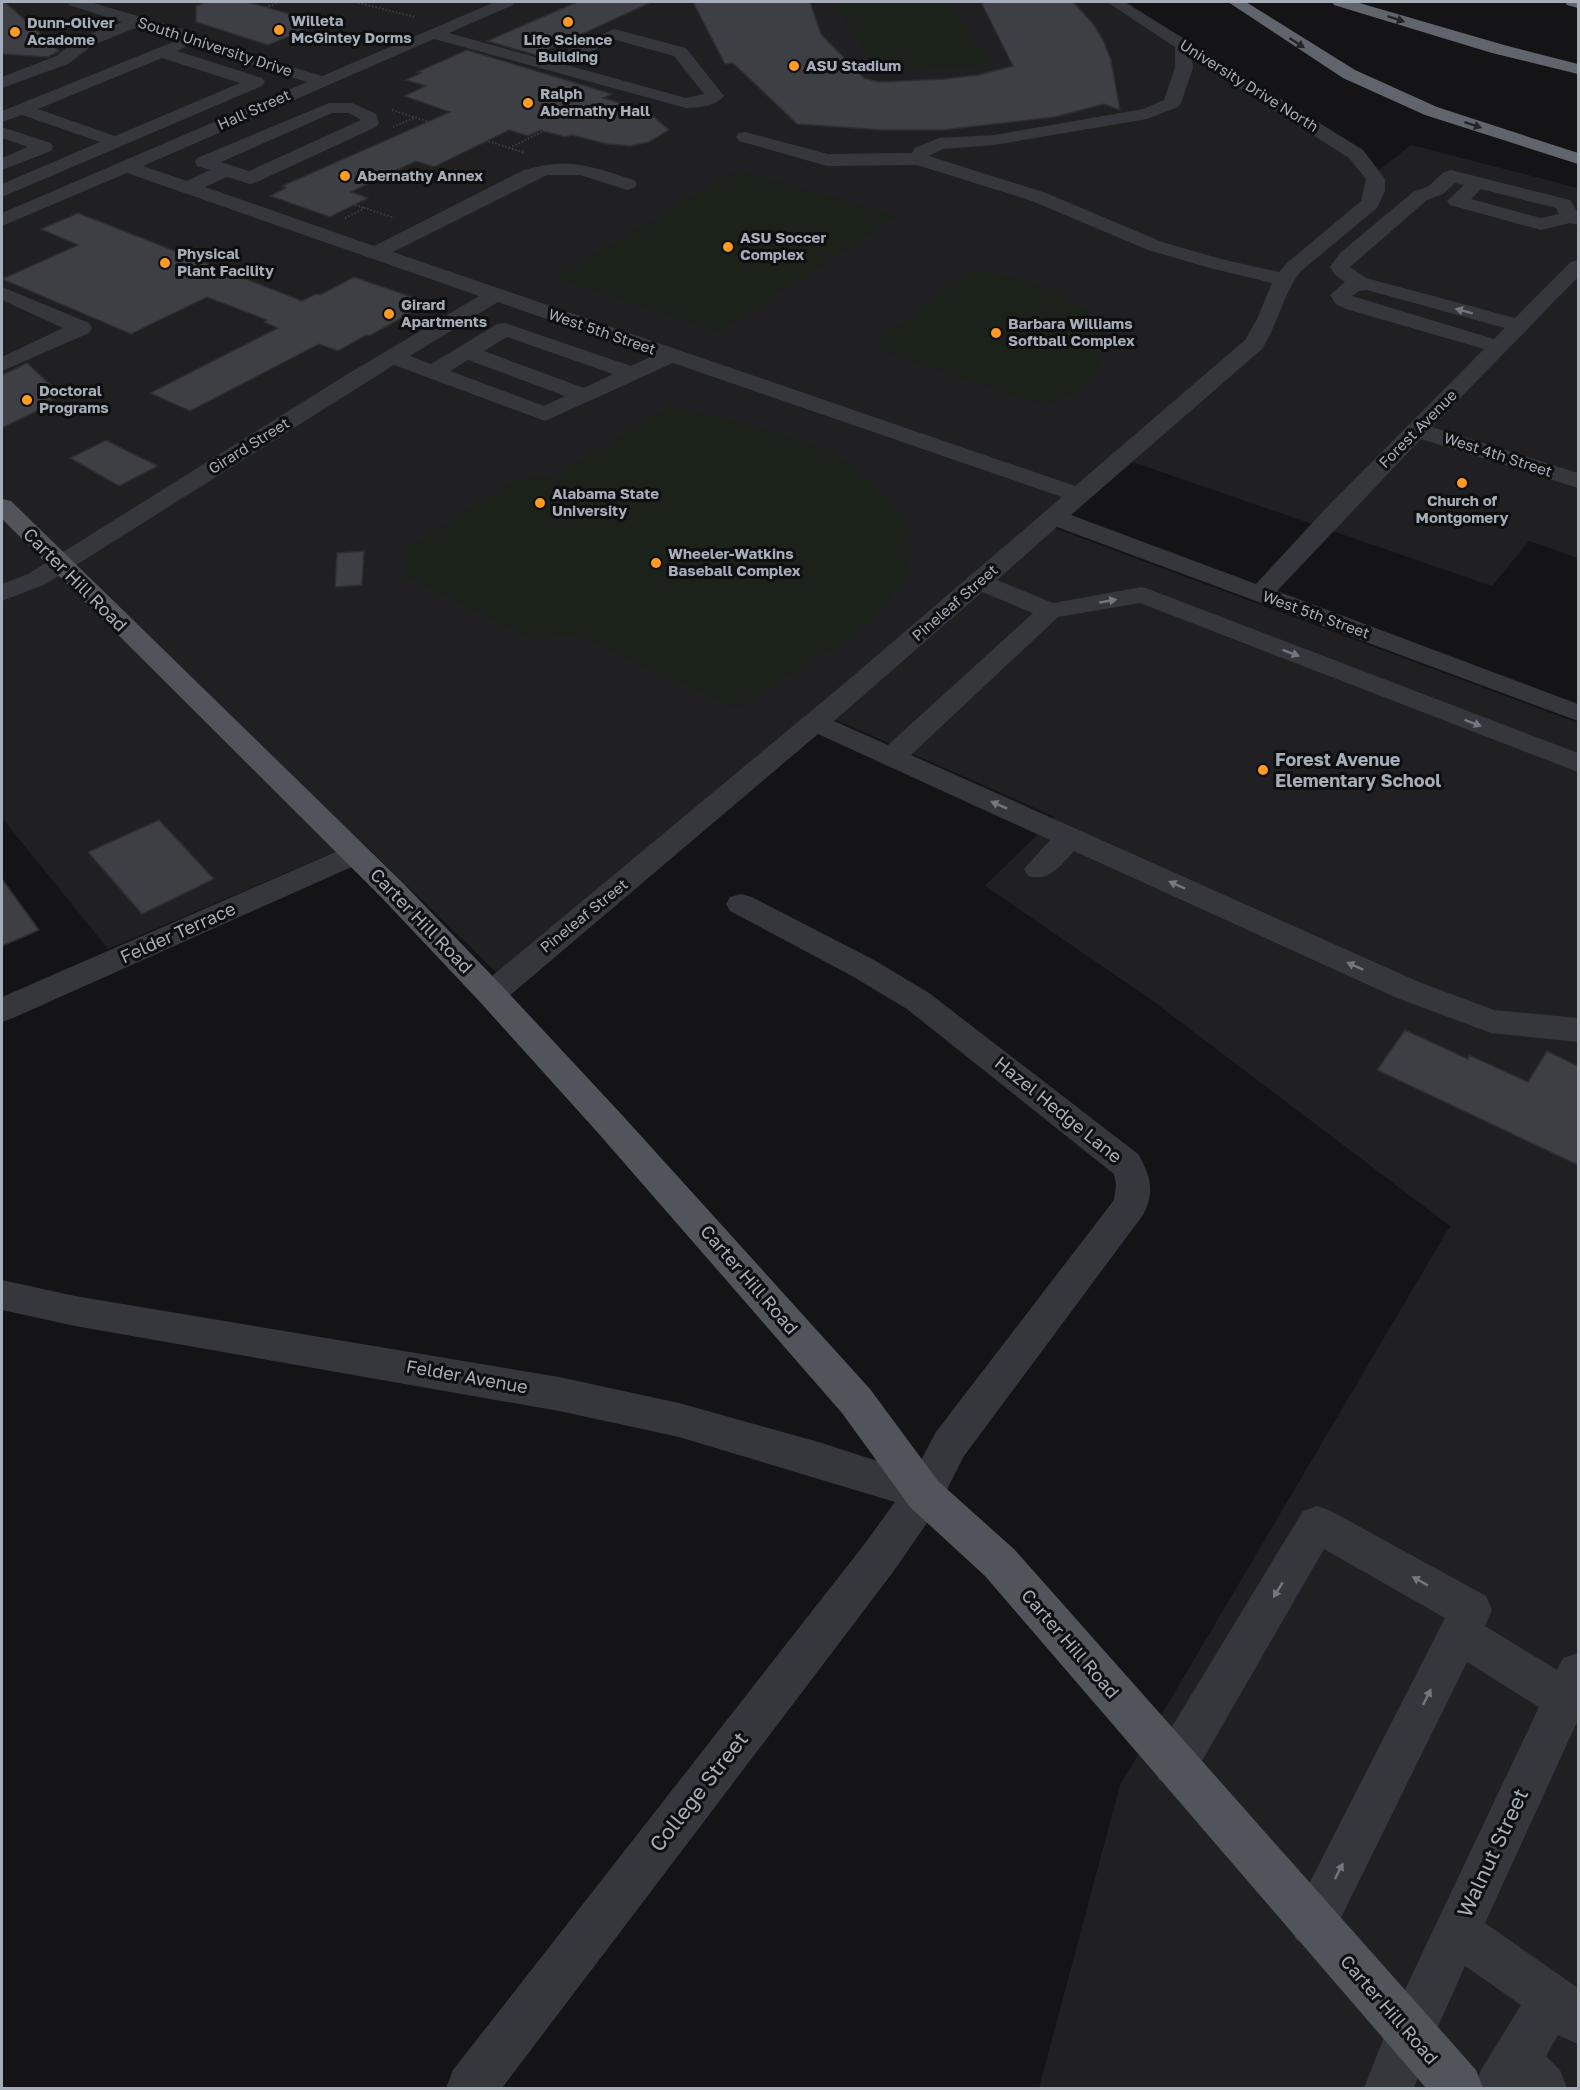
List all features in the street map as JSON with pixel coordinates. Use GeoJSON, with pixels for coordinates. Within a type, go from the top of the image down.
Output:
{"type":"FeatureCollection","features":[{"type":"Feature","properties":{"kind":"highway"},"geometry":{"type":"LineString","coordinates":[[1236,2],[1349,74],[1431,111],[1578,159]]}},
{"type":"Feature","properties":{"kind":"highway"},"geometry":{"type":"LineString","coordinates":[[1340,2],[1498,49],[1578,69]]}},
{"type":"Feature","properties":{"kind":"highway"},"geometry":{"type":"LineString","coordinates":[[1574,2],[1578,3]]}},
{"type":"Feature","properties":{"kind":"highway"},"geometry":{"type":"LineString","coordinates":[[1530,144],[1578,164]]}},
{"type":"Feature","properties":{"kind":"main road","name":"Carter Hill Road"},"geometry":{"type":"LineString","coordinates":[[2,506],[59,565],[392,890],[491,994],[611,1125],[856,1401],[924,1494],[1000,1563],[1458,2088]]}},
{"type":"Feature","properties":{"kind":"street","name":"South University Drive"},"geometry":{"type":"LineString","coordinates":[[75,2],[138,21],[204,46],[321,81]]}},
{"type":"Feature","properties":{"kind":"street","name":"Hall Street"},"geometry":{"type":"LineString","coordinates":[[7,213],[126,166],[507,2]]}},
{"type":"Feature","properties":{"kind":"street","name":"University Drive North"},"geometry":{"type":"LineString","coordinates":[[1115,2],[1356,154],[1376,179]]}},
{"type":"Feature","properties":{"kind":"street"},"geometry":{"type":"LineString","coordinates":[[2,83],[62,60],[87,41],[138,21]]}},
{"type":"Feature","properties":{"kind":"street"},"geometry":{"type":"LineString","coordinates":[[433,34],[686,103],[702,102],[715,96],[680,52],[614,34],[548,65]]}},
{"type":"Feature","properties":{"kind":"street"},"geometry":{"type":"LineString","coordinates":[[2,117],[190,39]]}},
{"type":"Feature","properties":{"kind":"street"},"geometry":{"type":"LineString","coordinates":[[920,159],[922,152],[939,144],[994,140],[1087,125],[1147,114],[1172,104],[1184,68],[1183,45]]}},
{"type":"Feature","properties":{"kind":"street"},"geometry":{"type":"LineString","coordinates":[[2,191],[256,82],[162,52]]}},
{"type":"Feature","properties":{"kind":"street"},"geometry":{"type":"LineString","coordinates":[[187,188],[226,170],[250,178],[370,123],[370,118],[352,108],[329,108],[204,162],[226,170]]}},
{"type":"Feature","properties":{"kind":"street"},"geometry":{"type":"LineString","coordinates":[[21,109],[116,142]]}},
{"type":"Feature","properties":{"kind":"street"},"geometry":{"type":"LineString","coordinates":[[2,132],[44,147],[3,163]]}},
{"type":"Feature","properties":{"kind":"street"},"geometry":{"type":"LineString","coordinates":[[745,136],[827,160],[920,159],[1039,197],[1155,246],[1217,264],[1284,279]]}},
{"type":"Feature","properties":{"kind":"street","name":"West 5th Street"},"geometry":{"type":"LineString","coordinates":[[126,166],[1079,495]]}},
{"type":"Feature","properties":{"kind":"street"},"geometry":{"type":"LineString","coordinates":[[375,253],[531,174],[552,167],[569,166],[627,184]]}},
{"type":"Feature","properties":{"kind":"street"},"geometry":{"type":"LineString","coordinates":[[1520,326],[1361,284],[1342,271],[1340,267],[1347,257],[1420,196],[1436,190],[1451,176],[1563,204],[1575,218]]}},
{"type":"Feature","properties":{"kind":"street","name":"Pineleaf Street"},"geometry":{"type":"LineString","coordinates":[[491,994],[816,723],[1254,344],[1268,319],[1284,279],[1293,267],[1370,204],[1375,191],[1376,179]]}},
{"type":"Feature","properties":{"kind":"street"},"geometry":{"type":"LineString","coordinates":[[1478,182],[1457,201],[1541,224],[1575,218]]}},
{"type":"Feature","properties":{"kind":"street","name":"Forest Avenue"},"geometry":{"type":"LineString","coordinates":[[1260,594],[1329,519],[1520,326],[1560,298],[1578,266]]}},
{"type":"Feature","properties":{"kind":"street"},"geometry":{"type":"LineString","coordinates":[[1361,284],[1353,286],[1340,295],[1342,300],[1374,312],[1500,347]]}},
{"type":"Feature","properties":{"kind":"street"},"geometry":{"type":"LineString","coordinates":[[2,294],[81,328],[2,365]]}},
{"type":"Feature","properties":{"kind":"street","name":"Girard Street"},"geometry":{"type":"LineString","coordinates":[[2,592],[37,579],[495,295]]}},
{"type":"Feature","properties":{"kind":"street"},"geometry":{"type":"LineString","coordinates":[[433,372],[505,329],[633,374]]}},
{"type":"Feature","properties":{"kind":"street"},"geometry":{"type":"LineString","coordinates":[[12,342],[32,351]]}},
{"type":"Feature","properties":{"kind":"street"},"geometry":{"type":"LineString","coordinates":[[466,352],[585,396]]}},
{"type":"Feature","properties":{"kind":"street"},"geometry":{"type":"LineString","coordinates":[[393,357],[545,414],[671,356]]}},
{"type":"Feature","properties":{"kind":"street","name":"West 4th Street"},"geometry":{"type":"LineString","coordinates":[[1418,430],[1578,481]]}},
{"type":"Feature","properties":{"kind":"street","name":"West 5th Street"},"geometry":{"type":"LineString","coordinates":[[1054,517],[1578,713]]}},
{"type":"Feature","properties":{"kind":"street"},"geometry":{"type":"LineString","coordinates":[[980,582],[1050,611],[1142,596],[1578,764]]}},
{"type":"Feature","properties":{"kind":"street"},"geometry":{"type":"LineString","coordinates":[[892,757],[1050,611]]}},
{"type":"Feature","properties":{"kind":"street"},"geometry":{"type":"LineString","coordinates":[[816,723],[1408,990],[1491,1021],[1575,1029]]}},
{"type":"Feature","properties":{"kind":"street"},"geometry":{"type":"LineString","coordinates":[[1039,869],[1071,837]]}},
{"type":"Feature","properties":{"kind":"street","name":"Felder Terrace"},"geometry":{"type":"LineString","coordinates":[[2,1010],[354,854]]}},
{"type":"Feature","properties":{"kind":"street","name":"Hazel Hedge Lane"},"geometry":{"type":"LineString","coordinates":[[741,904],[863,968],[918,1001],[1126,1164],[1132,1172],[1136,1188],[1130,1205],[950,1444],[924,1494]]}},
{"type":"Feature","properties":{"kind":"street","name":"Felder Avenue"},"geometry":{"type":"LineString","coordinates":[[2,1295],[75,1311],[570,1396],[690,1423],[822,1461],[924,1494]]}},
{"type":"Feature","properties":{"kind":"street","name":"College Street"},"geometry":{"type":"LineString","coordinates":[[471,2088],[878,1559],[924,1494]]}},
{"type":"Feature","properties":{"kind":"street"},"geometry":{"type":"LineString","coordinates":[[1175,1764],[1317,1524],[1471,1610],[1312,1923]]}},
{"type":"Feature","properties":{"kind":"street"},"geometry":{"type":"LineString","coordinates":[[1458,1634],[1572,1686]]}},
{"type":"Feature","properties":{"kind":"street","name":"Walnut Street"},"geometry":{"type":"LineString","coordinates":[[1389,2088],[1409,2034],[1572,1686]]}},
{"type":"Feature","properties":{"kind":"street"},"geometry":{"type":"LineString","coordinates":[[1456,1931],[1566,2009],[1519,2079]]}},
{"type":"Feature","properties":{"kind":"path"},"geometry":{"type":"LineString","coordinates":[[209,27],[280,2]]}},
{"type":"Feature","properties":{"kind":"path"},"geometry":{"type":"LineString","coordinates":[[355,2],[417,18]]}},
{"type":"Feature","properties":{"kind":"path"},"geometry":{"type":"LineString","coordinates":[[392,110],[529,155]]}},
{"type":"Feature","properties":{"kind":"path"},"geometry":{"type":"LineString","coordinates":[[509,148],[546,130]]}},
{"type":"Feature","properties":{"kind":"path"},"geometry":{"type":"LineString","coordinates":[[355,205],[394,219]]}},
{"type":"Feature","properties":{"kind":"path"},"geometry":{"type":"LineString","coordinates":[[338,222],[365,208]]}},
{"type":"Feature","properties":{"kind":"shaded area"},"geometry":{"type":"Polygon","coordinates":[[[2,2],[1110,2],[1351,154],[1369,178],[1411,145],[1578,188],[1578,558],[1529,541],[1492,586],[1115,456],[1038,522],[1578,723],[1578,2088],[1039,2088],[1120,1785],[1450,1226],[1149,998],[985,886],[1055,817],[816,711],[497,973],[361,841],[108,949],[2,818],[2,2]]]}},
{"type":"Feature","properties":{"kind":"shaded area"},"geometry":{"type":"Polygon","coordinates":[[[833,2],[945,2],[993,64],[880,73],[833,2]]]}},
{"type":"Feature","properties":{"kind":"shaded area","name":"ASU Soccer Complex"},"geometry":{"type":"Polygon","coordinates":[[[738,170],[897,216],[719,332],[554,278],[738,170]]]}},
{"type":"Feature","properties":{"kind":"shaded area","name":"Barbara Williams Softball Complex"},"geometry":{"type":"Polygon","coordinates":[[[974,270],[1010,277],[1046,288],[1081,307],[1101,325],[1102,356],[1093,378],[1074,393],[1046,406],[880,350],[877,341],[974,270]]]}},
{"type":"Feature","properties":{"kind":"shaded area","name":"Wheeler-Watkins Baseball Complex"},"geometry":{"type":"Polygon","coordinates":[[[672,406],[769,430],[825,449],[850,464],[878,489],[902,518],[909,531],[911,544],[908,564],[900,583],[874,618],[826,653],[737,709],[579,636],[529,638],[406,577],[406,549],[516,480],[556,475],[672,406]]]}},
{"type":"Feature","properties":{"kind":"building","name":"Dunn-Oliver Acadome"},"geometry":{"type":"Polygon","coordinates":[[[2,2],[5,2],[59,51],[48,57],[2,54],[2,2]]]}},
{"type":"Feature","properties":{"kind":"building"},"geometry":{"type":"Polygon","coordinates":[[[206,2],[248,2],[321,23],[268,45],[196,22],[196,6],[206,2]]]}},
{"type":"Feature","properties":{"kind":"building","name":"Life Science Building"},"geometry":{"type":"Polygon","coordinates":[[[577,2],[652,2],[536,55],[487,41],[577,2]]]}},
{"type":"Feature","properties":{"kind":"building","name":"ASU Stadium"},"geometry":{"type":"Polygon","coordinates":[[[693,2],[810,2],[821,34],[864,78],[879,82],[978,75],[1013,66],[981,2],[1073,2],[1094,25],[1104,42],[1111,60],[1120,110],[1104,104],[1055,117],[943,130],[882,130],[797,124],[733,63],[725,64],[693,2]]]}},
{"type":"Feature","properties":{"kind":"building"},"geometry":{"type":"Polygon","coordinates":[[[467,50],[612,94],[603,98],[646,110],[669,130],[649,142],[630,146],[607,144],[572,135],[565,137],[540,130],[528,136],[509,130],[434,167],[416,161],[351,192],[368,198],[330,217],[270,196],[286,188],[282,186],[450,112],[404,96],[426,86],[406,80],[421,73],[417,72],[467,50]]]}},
{"type":"Feature","properties":{"kind":"building"},"geometry":{"type":"Polygon","coordinates":[[[78,213],[302,301],[316,294],[320,295],[354,277],[429,303],[338,351],[319,344],[190,411],[150,393],[278,328],[264,322],[267,320],[207,297],[131,334],[2,279],[78,245],[41,229],[78,213]]]}},
{"type":"Feature","properties":{"kind":"building","name":"Doctoral Programs"},"geometry":{"type":"Polygon","coordinates":[[[27,363],[62,396],[44,403],[47,406],[2,428],[2,375],[27,363]]]}},
{"type":"Feature","properties":{"kind":"building"},"geometry":{"type":"Polygon","coordinates":[[[106,440],[158,466],[119,486],[70,458],[106,440]]]}},
{"type":"Feature","properties":{"kind":"building"},"geometry":{"type":"Polygon","coordinates":[[[364,551],[362,585],[335,587],[337,553],[364,551]]]}},
{"type":"Feature","properties":{"kind":"building"},"geometry":{"type":"Polygon","coordinates":[[[159,820],[214,879],[142,914],[88,852],[159,820]]]}},
{"type":"Feature","properties":{"kind":"building"},"geometry":{"type":"Polygon","coordinates":[[[2,879],[39,930],[2,946],[2,879]]]}},
{"type":"Feature","properties":{"kind":"building"},"geometry":{"type":"Polygon","coordinates":[[[1405,1030],[1468,1059],[1469,1055],[1528,1082],[1547,1051],[1578,1066],[1578,1165],[1377,1070],[1405,1030]]]}},
{"type":"Feature","properties":{"kind":"place","name":"Life Science Building"},"geometry":{"type":"Point","coordinates":[568,22]}},
{"type":"Feature","properties":{"kind":"place","name":"Willeta McGintey Dorms"},"geometry":{"type":"Point","coordinates":[279,30]}},
{"type":"Feature","properties":{"kind":"place","name":"Dunn-Oliver Acadome"},"geometry":{"type":"Point","coordinates":[15,32]}},
{"type":"Feature","properties":{"kind":"place","name":"ASU Stadium"},"geometry":{"type":"Point","coordinates":[794,66]}},
{"type":"Feature","properties":{"kind":"place","name":"Ralph Abernathy Hall"},"geometry":{"type":"Point","coordinates":[528,103]}},
{"type":"Feature","properties":{"kind":"place","name":"Abernathy Annex"},"geometry":{"type":"Point","coordinates":[345,176]}},
{"type":"Feature","properties":{"kind":"place","name":"ASU Soccer Complex"},"geometry":{"type":"Point","coordinates":[728,247]}},
{"type":"Feature","properties":{"kind":"place","name":"Physical Plant Facility"},"geometry":{"type":"Point","coordinates":[165,263]}},
{"type":"Feature","properties":{"kind":"place","name":"Girard Apartments"},"geometry":{"type":"Point","coordinates":[389,314]}},
{"type":"Feature","properties":{"kind":"place","name":"Barbara Williams Softball Complex"},"geometry":{"type":"Point","coordinates":[996,333]}},
{"type":"Feature","properties":{"kind":"place","name":"Doctoral Programs"},"geometry":{"type":"Point","coordinates":[27,400]}},
{"type":"Feature","properties":{"kind":"place","name":"Church of Montgomery"},"geometry":{"type":"Point","coordinates":[1462,483]}},
{"type":"Feature","properties":{"kind":"place","name":"Alabama State University"},"geometry":{"type":"Point","coordinates":[540,503]}},
{"type":"Feature","properties":{"kind":"place","name":"Wheeler-Watkins Baseball Complex"},"geometry":{"type":"Point","coordinates":[656,563]}},
{"type":"Feature","properties":{"kind":"place","name":"Forest Avenue Elementary School"},"geometry":{"type":"Point","coordinates":[1263,770]}}]}
